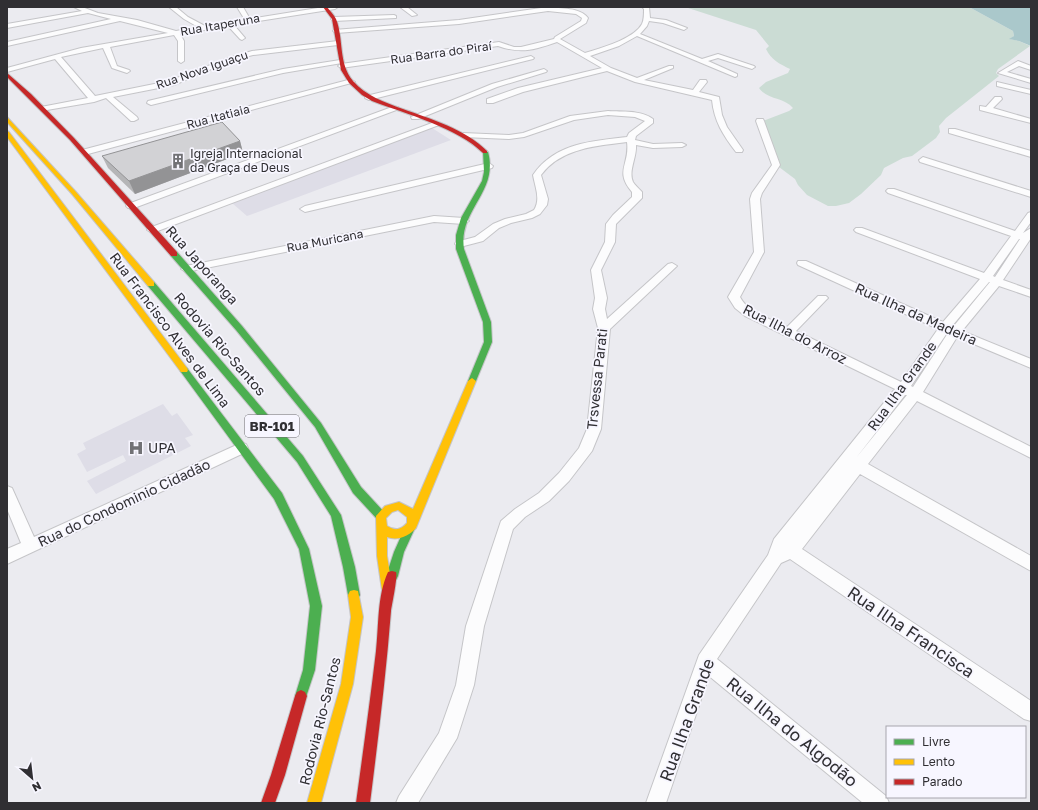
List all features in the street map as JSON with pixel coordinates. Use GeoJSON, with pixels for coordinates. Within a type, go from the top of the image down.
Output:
{"type":"FeatureCollection","features":[{"type":"Feature","properties":{"kind":"main road"},"geometry":{"type":"LineString","coordinates":[[328,7],[334,19],[341,64],[350,82],[369,98],[463,135],[483,147],[489,157],[489,166],[486,176],[464,221],[459,237],[460,249],[487,322],[488,342],[399,552],[387,595],[382,650],[363,803]]}},
{"type":"Feature","properties":{"kind":"main road","name":"Rua Japoranga"},"geometry":{"type":"LineString","coordinates":[[7,74],[44,109],[85,152],[239,328],[318,425],[358,490],[380,516]]}},
{"type":"Feature","properties":{"kind":"main road","name":"Rodovia Rio-Santos"},"geometry":{"type":"LineString","coordinates":[[7,116],[300,459],[336,515],[350,567],[357,617],[347,684],[314,803]]}},
{"type":"Feature","properties":{"kind":"main road","name":"Rua Francisco Alves de Lima"},"geometry":{"type":"LineString","coordinates":[[7,134],[278,496],[304,549],[316,606],[309,670],[278,775],[268,803]]}},
{"type":"Feature","properties":{"kind":"main road"},"geometry":{"type":"LineString","coordinates":[[358,490],[394,507],[404,507],[412,511],[412,524],[406,531],[396,535],[390,534],[382,529]]}},
{"type":"Feature","properties":{"kind":"main road"},"geometry":{"type":"LineString","coordinates":[[404,507],[425,491]]}},
{"type":"Feature","properties":{"kind":"main road"},"geometry":{"type":"LineString","coordinates":[[387,595],[382,556],[382,529],[380,516],[394,507]]}},
{"type":"Feature","properties":{"kind":"street"},"geometry":{"type":"LineString","coordinates":[[76,7],[87,12],[137,22],[176,33],[181,41],[181,61]]}},
{"type":"Feature","properties":{"kind":"street"},"geometry":{"type":"LineString","coordinates":[[172,7],[186,18],[204,28]]}},
{"type":"Feature","properties":{"kind":"street"},"geometry":{"type":"LineString","coordinates":[[240,7],[248,20]]}},
{"type":"Feature","properties":{"kind":"street","name":"Rua Itaperuna"},"geometry":{"type":"LineString","coordinates":[[7,70],[56,56],[106,46],[229,23],[328,7]]}},
{"type":"Feature","properties":{"kind":"street"},"geometry":{"type":"LineString","coordinates":[[403,7],[414,15]]}},
{"type":"Feature","properties":{"kind":"street"},"geometry":{"type":"LineString","coordinates":[[585,55],[606,48],[636,34],[643,27],[646,19],[647,8],[645,7]]}},
{"type":"Feature","properties":{"kind":"street"},"geometry":{"type":"LineString","coordinates":[[336,31],[459,22],[546,8],[560,18]]}},
{"type":"Feature","properties":{"kind":"street","name":"Rua Barra do Piraí"},"geometry":{"type":"LineString","coordinates":[[151,103],[283,71],[499,44],[513,49],[521,49],[542,45],[557,40],[557,38],[584,22],[585,18],[583,15],[577,12],[546,8]]}},
{"type":"Feature","properties":{"kind":"street"},"geometry":{"type":"LineString","coordinates":[[7,26],[87,12]]}},
{"type":"Feature","properties":{"kind":"street"},"geometry":{"type":"LineString","coordinates":[[334,19],[394,17]]}},
{"type":"Feature","properties":{"kind":"street"},"geometry":{"type":"LineString","coordinates":[[7,44],[121,19]]}},
{"type":"Feature","properties":{"kind":"street"},"geometry":{"type":"LineString","coordinates":[[646,19],[664,21],[684,28]]}},
{"type":"Feature","properties":{"kind":"street"},"geometry":{"type":"LineString","coordinates":[[229,23],[242,38]]}},
{"type":"Feature","properties":{"kind":"street"},"geometry":{"type":"LineString","coordinates":[[636,34],[702,60],[732,77],[755,66],[718,56],[702,60]]}},
{"type":"Feature","properties":{"kind":"street"},"geometry":{"type":"LineString","coordinates":[[557,40],[608,69],[638,80],[710,96],[716,99],[717,113],[720,124],[739,150]]}},
{"type":"Feature","properties":{"kind":"street","name":"Rua Nova Iguaçu"},"geometry":{"type":"LineString","coordinates":[[44,109],[160,86],[180,80],[228,60],[252,53],[338,43]]}},
{"type":"Feature","properties":{"kind":"street"},"geometry":{"type":"LineString","coordinates":[[106,46],[114,67],[127,71]]}},
{"type":"Feature","properties":{"kind":"street"},"geometry":{"type":"LineString","coordinates":[[521,49],[537,64],[560,80]]}},
{"type":"Feature","properties":{"kind":"street"},"geometry":{"type":"LineString","coordinates":[[56,56],[94,100]]}},
{"type":"Feature","properties":{"kind":"street"},"geometry":{"type":"LineString","coordinates":[[1031,68],[1018,63],[1001,73],[1031,81]]}},
{"type":"Feature","properties":{"kind":"street"},"geometry":{"type":"LineString","coordinates":[[369,98],[537,64]]}},
{"type":"Feature","properties":{"kind":"street"},"geometry":{"type":"LineString","coordinates":[[415,117],[518,77],[537,64]]}},
{"type":"Feature","properties":{"kind":"street"},"geometry":{"type":"LineString","coordinates":[[638,80],[671,67]]}},
{"type":"Feature","properties":{"kind":"street"},"geometry":{"type":"LineString","coordinates":[[490,101],[521,90],[608,69]]}},
{"type":"Feature","properties":{"kind":"street","name":"Rua Itatiaia"},"geometry":{"type":"LineString","coordinates":[[85,152],[350,82]]}},
{"type":"Feature","properties":{"kind":"street"},"geometry":{"type":"LineString","coordinates":[[694,93],[703,82]]}},
{"type":"Feature","properties":{"kind":"street"},"geometry":{"type":"LineString","coordinates":[[1000,84],[1031,92]]}},
{"type":"Feature","properties":{"kind":"street"},"geometry":{"type":"LineString","coordinates":[[160,86],[180,106]]}},
{"type":"Feature","properties":{"kind":"street"},"geometry":{"type":"LineString","coordinates":[[110,97],[134,119]]}},
{"type":"Feature","properties":{"kind":"street"},"geometry":{"type":"LineString","coordinates":[[998,99],[986,109],[1021,115],[1031,121]]}},
{"type":"Feature","properties":{"kind":"street"},"geometry":{"type":"LineString","coordinates":[[131,206],[395,109]]}},
{"type":"Feature","properties":{"kind":"street"},"geometry":{"type":"LineString","coordinates":[[463,135],[509,137],[524,135],[573,118],[608,113],[635,115],[650,120],[649,123],[632,134],[631,140]]}},
{"type":"Feature","properties":{"kind":"street","name":"Rua Ilha do Arroz"},"geometry":{"type":"LineString","coordinates":[[760,121],[776,165],[757,192],[755,199],[759,252],[734,297],[739,306],[749,313],[903,388],[1031,453]]}},
{"type":"Feature","properties":{"kind":"street"},"geometry":{"type":"LineString","coordinates":[[152,230],[435,125]]}},
{"type":"Feature","properties":{"kind":"street"},"geometry":{"type":"LineString","coordinates":[[952,131],[1031,154]]}},
{"type":"Feature","properties":{"kind":"street"},"geometry":{"type":"LineString","coordinates":[[460,244],[479,239],[496,226],[508,221],[529,216],[537,212],[542,205],[543,199],[537,175],[540,168],[563,152],[583,146],[631,140],[653,146],[682,145]]}},
{"type":"Feature","properties":{"kind":"street","name":"Trsvessa Parati"},"geometry":{"type":"LineString","coordinates":[[406,803],[447,738],[465,685],[475,626],[506,526],[520,513],[544,497],[564,477],[585,451],[594,429],[604,328],[599,309],[601,298],[596,270],[610,242],[612,224],[616,217],[637,198],[637,192],[629,183],[627,175],[632,152],[631,140]]}},
{"type":"Feature","properties":{"kind":"street"},"geometry":{"type":"LineString","coordinates":[[922,160],[1031,194]]}},
{"type":"Feature","properties":{"kind":"street"},"geometry":{"type":"LineString","coordinates":[[305,209],[489,166]]}},
{"type":"Feature","properties":{"kind":"street"},"geometry":{"type":"LineString","coordinates":[[891,191],[1026,236]]}},
{"type":"Feature","properties":{"kind":"street","name":"Rua Ilha Grande"},"geometry":{"type":"LineString","coordinates":[[853,462],[903,388],[1026,236],[1031,215]]}},
{"type":"Feature","properties":{"kind":"street","name":"Rua Muricana"},"geometry":{"type":"LineString","coordinates":[[186,269],[434,219],[464,221]]}},
{"type":"Feature","properties":{"kind":"street"},"geometry":{"type":"LineString","coordinates":[[859,230],[1031,294]]}},
{"type":"Feature","properties":{"kind":"street","name":"Rua Ilha da Madeira"},"geometry":{"type":"LineString","coordinates":[[802,263],[950,330],[1031,364]]}},
{"type":"Feature","properties":{"kind":"street"},"geometry":{"type":"LineString","coordinates":[[604,328],[672,266]]}},
{"type":"Feature","properties":{"kind":"street"},"geometry":{"type":"LineString","coordinates":[[788,332],[822,298]]}},
{"type":"Feature","properties":{"kind":"street","name":"Rua Ilha Grande"},"geometry":{"type":"LineString","coordinates":[[656,803],[705,661],[782,551],[853,462],[915,394],[950,330]]}},
{"type":"Feature","properties":{"kind":"street","name":"Rua do Condominio Cidadão"},"geometry":{"type":"LineString","coordinates":[[7,557],[241,448]]}},
{"type":"Feature","properties":{"kind":"street"},"geometry":{"type":"LineString","coordinates":[[853,462],[1031,564]]}},
{"type":"Feature","properties":{"kind":"street"},"geometry":{"type":"LineString","coordinates":[[7,492],[30,546]]}},
{"type":"Feature","properties":{"kind":"street","name":"Rua Ilha Francisca"},"geometry":{"type":"LineString","coordinates":[[782,551],[1031,712]]}},
{"type":"Feature","properties":{"kind":"street","name":"Rua Ilha do Algodão"},"geometry":{"type":"LineString","coordinates":[[705,661],[879,803]]}},
{"type":"Feature","properties":{"kind":"shaded area"},"geometry":{"type":"Polygon","coordinates":[[[685,7],[969,7],[1013,31],[1014,36],[1010,39],[1030,46],[998,69],[996,73],[999,76],[946,118],[939,126],[940,132],[936,138],[912,156],[903,158],[884,168],[881,175],[849,203],[828,206],[807,195],[795,179],[779,167],[763,121],[793,108],[785,102],[766,95],[759,88],[766,82],[788,73],[790,69],[770,56],[766,49],[769,46],[756,30],[685,7]]]}},
{"type":"Feature","properties":{"kind":"shaded area"},"geometry":{"type":"Polygon","coordinates":[[[432,128],[451,140],[247,216],[232,203],[432,128]]]}},
{"type":"Feature","properties":{"kind":"shaded area","name":"UPA"},"geometry":{"type":"Polygon","coordinates":[[[163,404],[172,416],[177,413],[193,435],[185,438],[191,446],[96,494],[87,481],[126,461],[123,455],[87,472],[77,454],[86,449],[83,443],[163,404]]]}},
{"type":"Feature","properties":{"kind":"water"},"geometry":{"type":"Polygon","coordinates":[[[969,7],[1031,7],[1031,46],[1009,39],[1014,36],[1013,31],[969,7]]]}},
{"type":"Feature","properties":{"kind":"building"},"geometry":{"type":"Polygon","coordinates":[[[222,122],[240,141],[129,181],[102,156],[222,122]]]}},
{"type":"Feature","properties":{"kind":"traffic: fast"},"geometry":{"type":"LineString","coordinates":[[472,381],[488,342],[487,322],[460,249],[459,235],[465,218],[485,181],[488,162],[485,152]]}},
{"type":"Feature","properties":{"kind":"traffic: fast"},"geometry":{"type":"LineString","coordinates":[[174,254],[239,328],[318,425],[357,490],[381,516]]}},
{"type":"Feature","properties":{"kind":"traffic: fast"},"geometry":{"type":"LineString","coordinates":[[151,284],[300,459],[336,515],[349,567],[354,595]]}},
{"type":"Feature","properties":{"kind":"traffic: fast"},"geometry":{"type":"LineString","coordinates":[[184,370],[278,496],[304,549],[316,606],[309,670],[301,696]]}},
{"type":"Feature","properties":{"kind":"traffic: fast"},"geometry":{"type":"LineString","coordinates":[[392,576],[399,552],[410,528]]}},
{"type":"Feature","properties":{"kind":"traffic: slow"},"geometry":{"type":"LineString","coordinates":[[7,119],[74,193],[151,284]]}},
{"type":"Feature","properties":{"kind":"traffic: slow"},"geometry":{"type":"LineString","coordinates":[[7,133],[184,370]]}},
{"type":"Feature","properties":{"kind":"traffic: slow"},"geometry":{"type":"LineString","coordinates":[[414,520],[472,381]]}},
{"type":"Feature","properties":{"kind":"traffic: slow"},"geometry":{"type":"LineString","coordinates":[[399,506],[408,510],[412,515],[412,525],[403,533],[391,534],[382,529],[381,516],[389,509],[399,506]]}},
{"type":"Feature","properties":{"kind":"traffic: slow"},"geometry":{"type":"LineString","coordinates":[[382,529],[382,556],[386,586]]}},
{"type":"Feature","properties":{"kind":"traffic: slow"},"geometry":{"type":"LineString","coordinates":[[314,803],[347,684],[357,617],[354,595]]}},
{"type":"Feature","properties":{"kind":"traffic: jam"},"geometry":{"type":"LineString","coordinates":[[325,7],[334,19],[343,70],[351,82],[364,94],[374,100],[451,130],[478,145],[485,152]]}},
{"type":"Feature","properties":{"kind":"traffic: jam"},"geometry":{"type":"LineString","coordinates":[[7,74],[51,117],[114,184],[174,254]]}},
{"type":"Feature","properties":{"kind":"traffic: jam"},"geometry":{"type":"LineString","coordinates":[[363,803],[382,650],[387,595],[392,576]]}},
{"type":"Feature","properties":{"kind":"traffic: jam"},"geometry":{"type":"LineString","coordinates":[[268,803],[278,775],[301,696]]}},
{"type":"Feature","properties":{"kind":"place","name":"Igreja Internacional da Graça de Deus"},"geometry":{"type":"Point","coordinates":[178,161]}},
{"type":"Feature","properties":{"kind":"place","name":"UPA"},"geometry":{"type":"Point","coordinates":[136,448]}}]}
